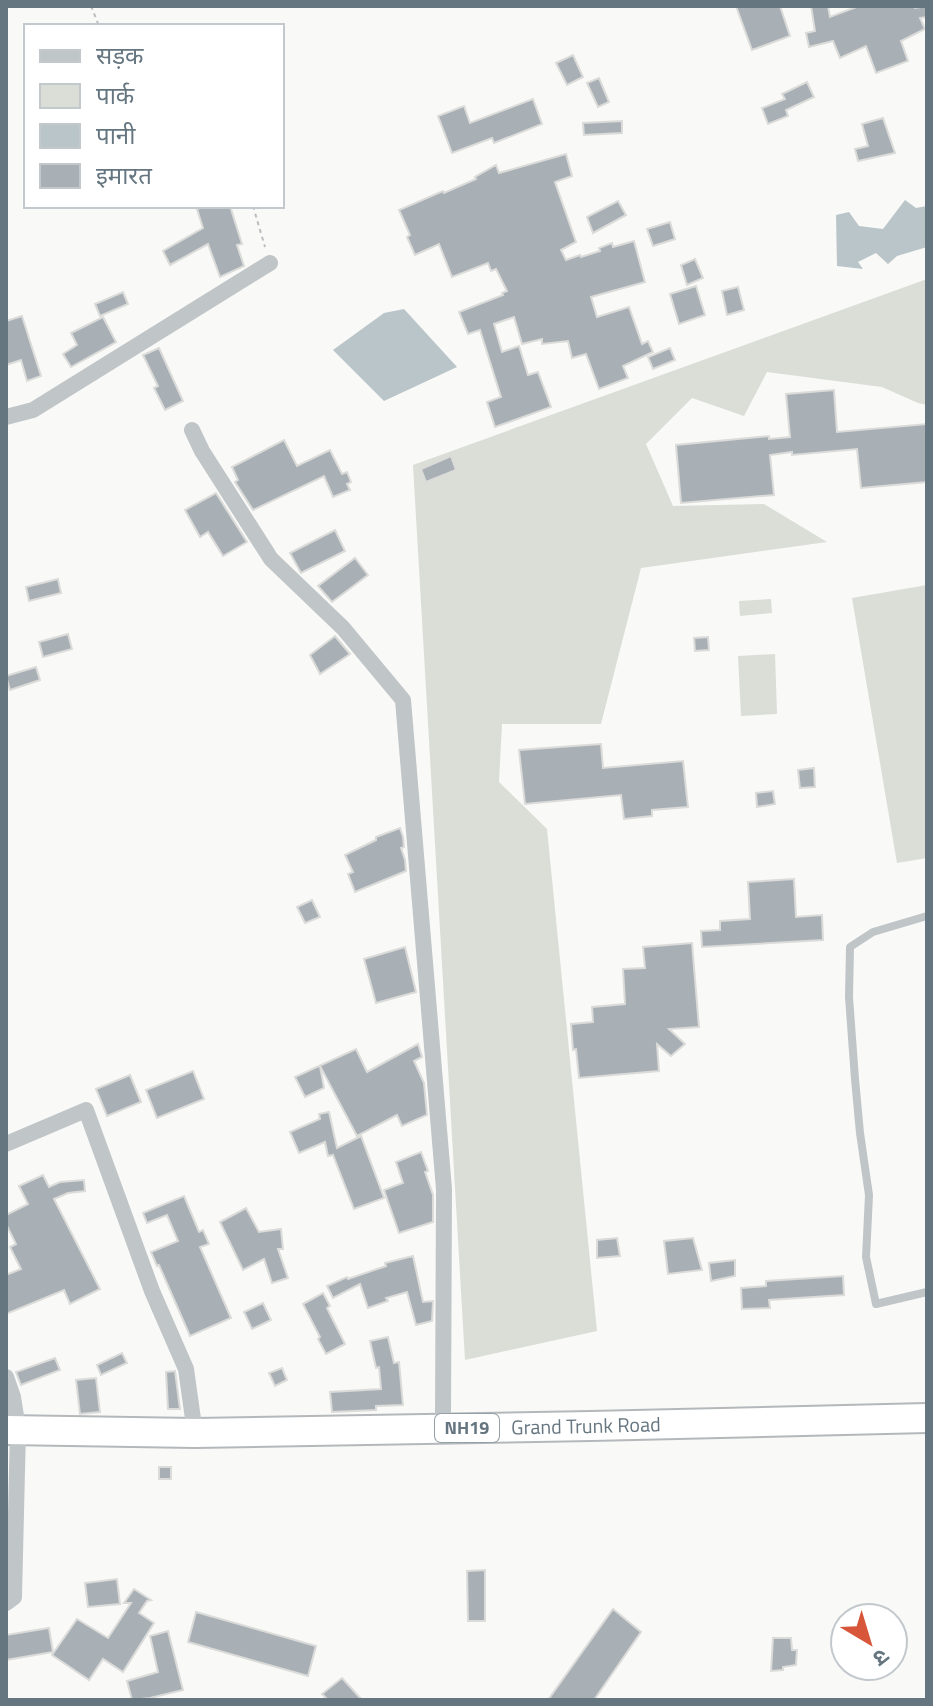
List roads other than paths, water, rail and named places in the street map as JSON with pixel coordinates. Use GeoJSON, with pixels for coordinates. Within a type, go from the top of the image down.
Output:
{"type":"FeatureCollection","features":[{"type":"Feature","properties":{"kind":"highway","name":"Grand Trunk Road"},"geometry":{"type":"LineString","coordinates":[[12,1430],[195,1433],[927,1418]]}},
{"type":"Feature","properties":{"kind":"street"},"geometry":{"type":"LineString","coordinates":[[6,417],[33,410],[270,263]]}},
{"type":"Feature","properties":{"kind":"street"},"geometry":{"type":"LineString","coordinates":[[192,430],[202,451],[271,559],[343,628],[403,700],[444,1189],[445,1429]]}},
{"type":"Feature","properties":{"kind":"street"},"geometry":{"type":"LineString","coordinates":[[6,1144],[86,1110],[152,1291],[186,1369],[195,1433]]}},
{"type":"Feature","properties":{"kind":"street"},"geometry":{"type":"LineString","coordinates":[[6,1377],[13,1397],[14,1597],[6,1603]]}},
{"type":"Feature","properties":{"kind":"lane"},"geometry":{"type":"LineString","coordinates":[[927,916],[873,932],[850,947],[849,997],[860,1133],[869,1195],[866,1257],[876,1304],[927,1292]]}},
{"type":"Feature","properties":{"kind":"water"},"geometry":{"type":"Polygon","coordinates":[[[905,200],[916,208],[927,206],[927,247],[897,256],[888,264],[876,253],[858,262],[863,269],[837,266],[836,215],[849,212],[859,226],[883,229],[905,200]]]}},
{"type":"Feature","properties":{"kind":"water"},"geometry":{"type":"Polygon","coordinates":[[[404,309],[457,367],[384,401],[333,350],[384,313],[404,309]]]}}]}
